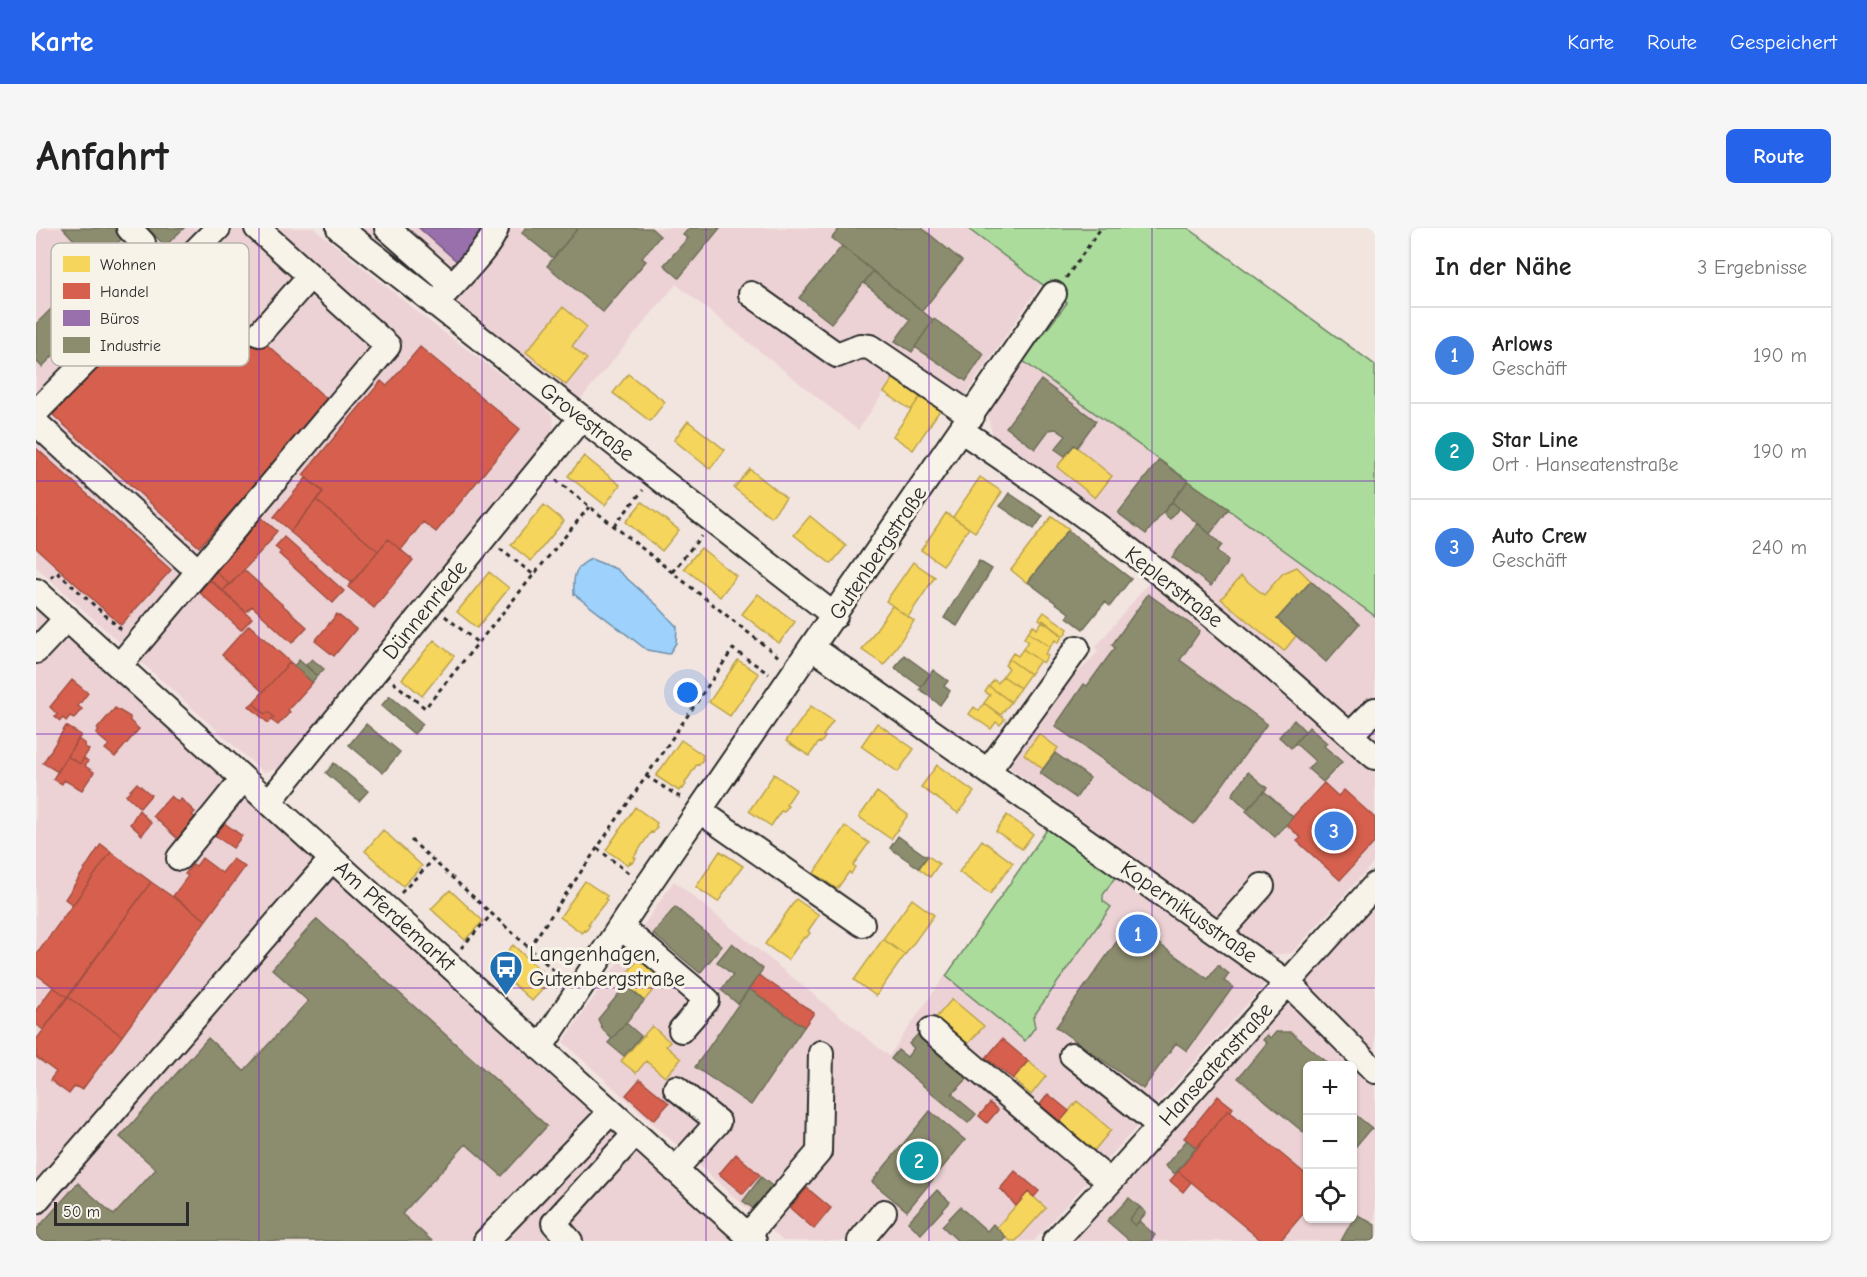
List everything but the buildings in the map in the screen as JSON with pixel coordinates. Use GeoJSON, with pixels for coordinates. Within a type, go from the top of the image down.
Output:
{"type":"FeatureCollection","features":[{"type":"Feature","properties":{"kind":"street"},"geometry":{"type":"LineString","coordinates":[[203,243],[218,228]]}},
{"type":"Feature","properties":{"kind":"street"},"geometry":{"type":"LineString","coordinates":[[119,666],[388,346],[257,228]]}},
{"type":"Feature","properties":{"kind":"street","name":"Grovestraße"},"geometry":{"type":"LineString","coordinates":[[339,228],[835,616]]}},
{"type":"Feature","properties":{"kind":"street"},"geometry":{"type":"LineString","coordinates":[[387,228],[452,285]]}},
{"type":"Feature","properties":{"kind":"street"},"geometry":{"type":"LineString","coordinates":[[435,304],[479,254],[495,233],[496,228]]}},
{"type":"Feature","properties":{"kind":"street"},"geometry":{"type":"LineString","coordinates":[[259,334],[310,276]]}},
{"type":"Feature","properties":{"kind":"street","name":"Keplerstraße"},"geometry":{"type":"LineString","coordinates":[[751,294],[837,355],[860,346],[870,346],[1174,585],[1375,757]]}},
{"type":"Feature","properties":{"kind":"street","name":"Gutenbergstraße"},"geometry":{"type":"LineString","coordinates":[[540,1048],[646,888],[1054,294]]}},
{"type":"Feature","properties":{"kind":"street"},"geometry":{"type":"LineString","coordinates":[[36,412],[82,366]]}},
{"type":"Feature","properties":{"kind":"street","name":"Dünnenriede"},"geometry":{"type":"LineString","coordinates":[[269,802],[581,418]]}},
{"type":"Feature","properties":{"kind":"street"},"geometry":{"type":"LineString","coordinates":[[36,423],[198,571]]}},
{"type":"Feature","properties":{"kind":"street","name":"Am Pferdemarkt"},"geometry":{"type":"LineString","coordinates":[[37,592],[751,1238]]}},
{"type":"Feature","properties":{"kind":"street"},"geometry":{"type":"LineString","coordinates":[[36,651],[67,618]]}},
{"type":"Feature","properties":{"kind":"street","name":"Kopernikusstraße"},"geometry":{"type":"LineString","coordinates":[[813,648],[1288,982],[1375,1071]]}},
{"type":"Feature","properties":{"kind":"street"},"geometry":{"type":"LineString","coordinates":[[988,771],[1077,648]]}},
{"type":"Feature","properties":{"kind":"street"},"geometry":{"type":"LineString","coordinates":[[1350,735],[1375,710]]}},
{"type":"Feature","properties":{"kind":"street"},"geometry":{"type":"LineString","coordinates":[[179,858],[243,778]]}},
{"type":"Feature","properties":{"kind":"street"},"geometry":{"type":"LineString","coordinates":[[700,811],[862,924]]}},
{"type":"Feature","properties":{"kind":"street"},"geometry":{"type":"LineString","coordinates":[[36,1201],[332,859]]}},
{"type":"Feature","properties":{"kind":"street","name":"Hanseatenstraße"},"geometry":{"type":"LineString","coordinates":[[1055,1241],[1375,885]]}},
{"type":"Feature","properties":{"kind":"street"},"geometry":{"type":"LineString","coordinates":[[1219,934],[1262,886]]}},
{"type":"Feature","properties":{"kind":"street"},"geometry":{"type":"LineString","coordinates":[[621,927],[707,1000],[681,1030]]}},
{"type":"Feature","properties":{"kind":"street"},"geometry":{"type":"LineString","coordinates":[[931,1030],[1110,1182]]}},
{"type":"Feature","properties":{"kind":"street"},"geometry":{"type":"LineString","coordinates":[[751,1238],[819,1152],[820,1053]]}},
{"type":"Feature","properties":{"kind":"street"},"geometry":{"type":"LineString","coordinates":[[1072,1055],[1160,1126]]}},
{"type":"Feature","properties":{"kind":"street"},"geometry":{"type":"LineString","coordinates":[[675,1170],[718,1122],[676,1088]]}},
{"type":"Feature","properties":{"kind":"street"},"geometry":{"type":"LineString","coordinates":[[486,1241],[611,1112]]}},
{"type":"Feature","properties":{"kind":"street"},"geometry":{"type":"LineString","coordinates":[[570,1241],[554,1223],[635,1134]]}},
{"type":"Feature","properties":{"kind":"street"},"geometry":{"type":"LineString","coordinates":[[860,1241],[884,1212]]}},
{"type":"Feature","properties":{"kind":"path"},"geometry":{"type":"LineString","coordinates":[[1054,294],[1101,228]]}},
{"type":"Feature","properties":{"kind":"path"},"geometry":{"type":"LineString","coordinates":[[540,468],[672,572],[792,678]]}},
{"type":"Feature","properties":{"kind":"path"},"geometry":{"type":"LineString","coordinates":[[614,526],[655,476]]}},
{"type":"Feature","properties":{"kind":"path"},"geometry":{"type":"LineString","coordinates":[[377,669],[425,708],[589,507]]}},
{"type":"Feature","properties":{"kind":"path"},"geometry":{"type":"LineString","coordinates":[[672,572],[713,521]]}},
{"type":"Feature","properties":{"kind":"path"},"geometry":{"type":"LineString","coordinates":[[484,537],[534,575]]}},
{"type":"Feature","properties":{"kind":"path"},"geometry":{"type":"LineString","coordinates":[[37,592],[57,572],[137,644]]}},
{"type":"Feature","properties":{"kind":"path"},"geometry":{"type":"LineString","coordinates":[[430,604],[478,643]]}},
{"type":"Feature","properties":{"kind":"path"},"geometry":{"type":"LineString","coordinates":[[529,948],[733,649],[792,678]]}},
{"type":"Feature","properties":{"kind":"path"},"geometry":{"type":"LineString","coordinates":[[646,776],[700,811]]}},
{"type":"Feature","properties":{"kind":"path"},"geometry":{"type":"LineString","coordinates":[[411,840],[577,992]]}},
{"type":"Feature","properties":{"kind":"path"},"geometry":{"type":"LineString","coordinates":[[597,848],[646,888]]}},
{"type":"Feature","properties":{"kind":"path"},"geometry":{"type":"LineString","coordinates":[[386,908],[433,860]]}},
{"type":"Feature","properties":{"kind":"path"},"geometry":{"type":"LineString","coordinates":[[446,963],[492,914]]}},
{"type":"Feature","properties":{"kind":"shaded area"},"geometry":{"type":"Polygon","coordinates":[[[36,228],[314,228],[430,322],[542,405],[553,417],[554,434],[280,768],[263,772],[36,567],[36,228]]]}},
{"type":"Feature","properties":{"kind":"shaded area"},"geometry":{"type":"Polygon","coordinates":[[[360,228],[967,228],[1041,284],[950,418],[893,379],[858,430],[676,284],[580,400],[360,228]]]}},
{"type":"Feature","properties":{"kind":"shaded area"},"geometry":{"type":"Polygon","coordinates":[[[1023,361],[1375,616],[1375,861],[1292,953],[1271,955],[1011,769],[1007,756],[1064,678],[1070,681],[1099,651],[1095,648],[1165,563],[993,437],[987,412],[1023,361]]]}},
{"type":"Feature","properties":{"kind":"shaded area"},"geometry":{"type":"Polygon","coordinates":[[[36,609],[737,1241],[36,1241],[36,609]]]}},
{"type":"Feature","properties":{"kind":"shaded area"},"geometry":{"type":"Polygon","coordinates":[[[1048,828],[1266,983],[1034,1241],[783,1241],[563,1042],[674,881],[889,1056],[1048,828]]]}},
{"type":"Feature","properties":{"kind":"shaded area"},"geometry":{"type":"Polygon","coordinates":[[[1375,885],[1375,1241],[1055,1241],[1375,885]]]}},
{"type":"Feature","properties":{"kind":"green space"},"geometry":{"type":"Polygon","coordinates":[[[967,228],[1188,228],[1375,365],[1375,616],[1023,361],[1067,303],[967,228]]]}},
{"type":"Feature","properties":{"kind":"green space"},"geometry":{"type":"Polygon","coordinates":[[[1048,828],[1116,876],[1103,895],[1103,901],[1111,907],[1033,1017],[1035,1027],[1025,1041],[946,976],[1048,828]]]}},
{"type":"Feature","properties":{"kind":"water"},"geometry":{"type":"Polygon","coordinates":[[[591,559],[616,569],[657,605],[677,627],[676,643],[669,654],[647,650],[574,594],[576,573],[581,565],[591,559]]]}},
{"type":"Feature","properties":{"kind":"place","name":"Auto Crew"},"geometry":{"type":"Point","coordinates":[1334,831]}},
{"type":"Feature","properties":{"kind":"place","name":"Arlows"},"geometry":{"type":"Point","coordinates":[1138,934]}},
{"type":"Feature","properties":{"kind":"place","name":"Langenhagen, Gutenbergstraße"},"geometry":{"type":"Point","coordinates":[506,996]}},
{"type":"Feature","properties":{"kind":"place","name":"Star Line"},"geometry":{"type":"Point","coordinates":[919,1161]}}]}
